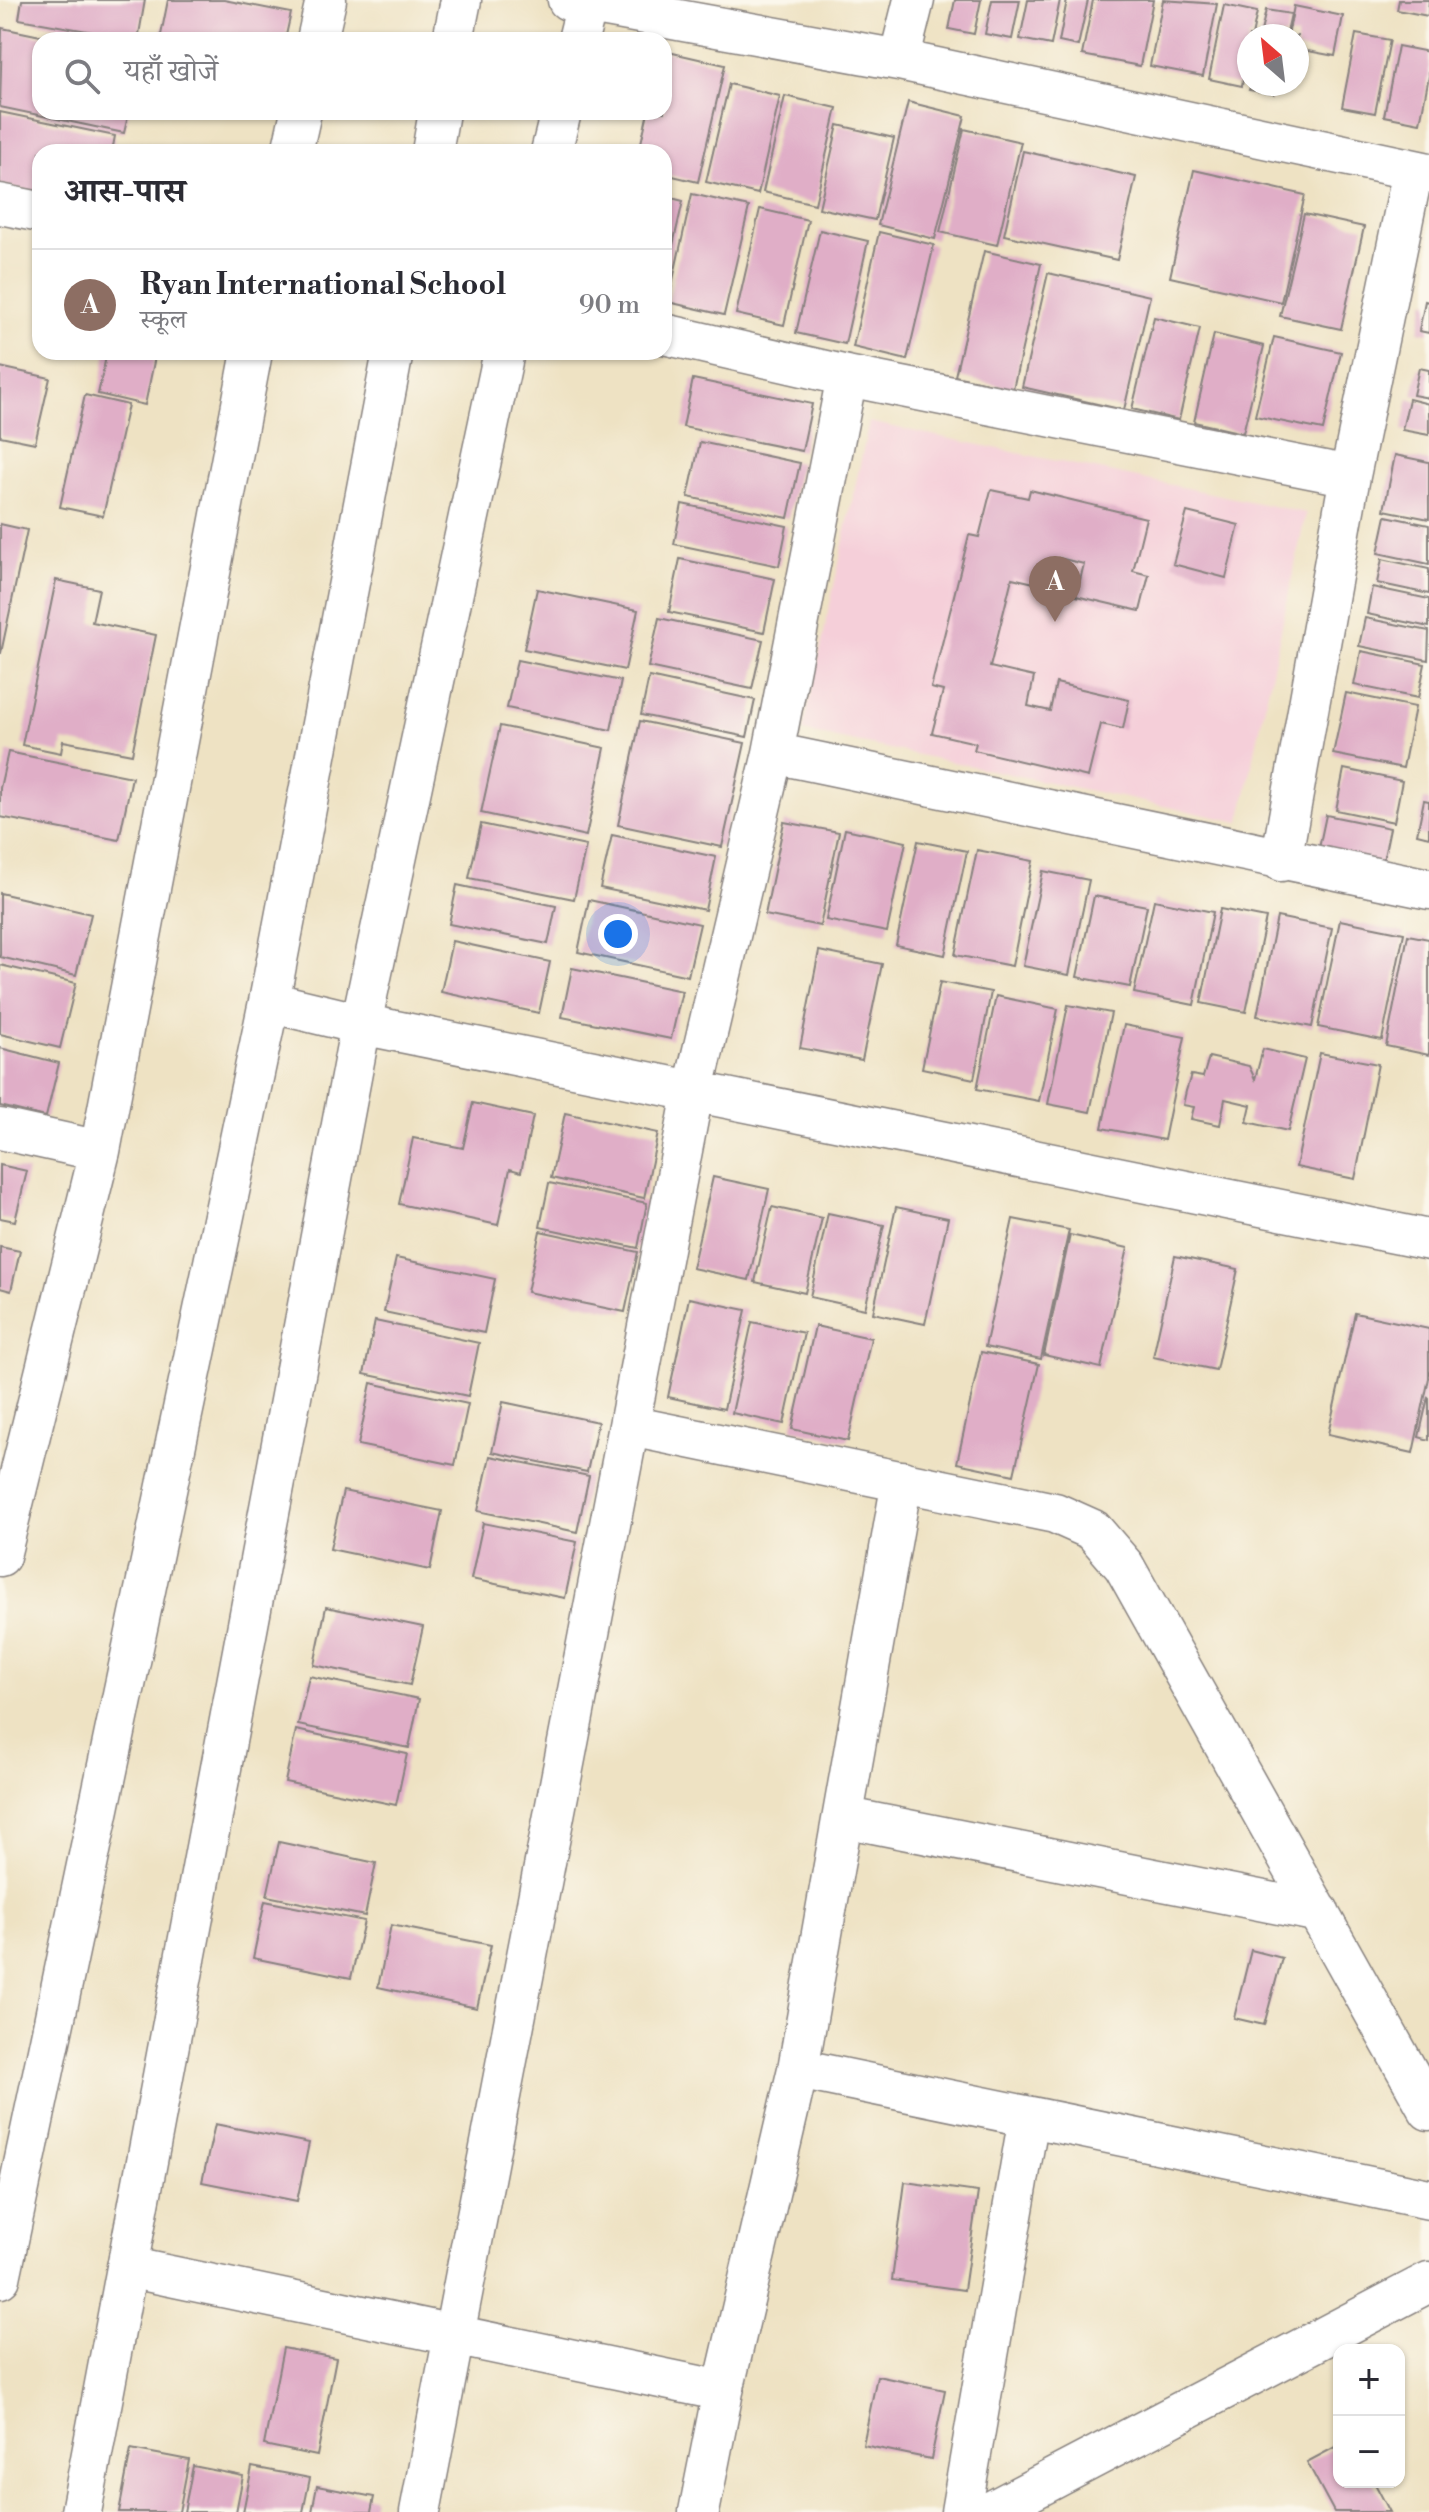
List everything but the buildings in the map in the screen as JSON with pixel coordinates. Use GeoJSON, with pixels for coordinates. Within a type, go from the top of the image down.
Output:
{"type":"FeatureCollection","features":[{"type":"Feature","properties":{"kind":"street"},"geometry":{"type":"LineString","coordinates":[[319,32],[326,0]]}},
{"type":"Feature","properties":{"kind":"street"},"geometry":{"type":"LineString","coordinates":[[455,32],[461,0]]}},
{"type":"Feature","properties":{"kind":"street"},"geometry":{"type":"LineString","coordinates":[[899,60],[914,0]]}},
{"type":"Feature","properties":{"kind":"street"},"geometry":{"type":"LineString","coordinates":[[580,11],[899,60],[1421,171],[1350,476],[1281,861]]}},
{"type":"Feature","properties":{"kind":"street"},"geometry":{"type":"LineString","coordinates":[[294,144],[299,120]]}},
{"type":"Feature","properties":{"kind":"street"},"geometry":{"type":"LineString","coordinates":[[433,144],[438,120]]}},
{"type":"Feature","properties":{"kind":"street"},"geometry":{"type":"LineString","coordinates":[[553,144],[559,120]]}},
{"type":"Feature","properties":{"kind":"street"},"geometry":{"type":"LineString","coordinates":[[0,204],[32,210]]}},
{"type":"Feature","properties":{"kind":"street"},"geometry":{"type":"LineString","coordinates":[[672,336],[847,376],[1350,476]]}},
{"type":"Feature","properties":{"kind":"street"},"geometry":{"type":"LineString","coordinates":[[0,1556],[100,1151],[250,360]]}},
{"type":"Feature","properties":{"kind":"street"},"geometry":{"type":"LineString","coordinates":[[0,2278],[269,1002],[391,360]]}},
{"type":"Feature","properties":{"kind":"street"},"geometry":{"type":"LineString","coordinates":[[81,2512],[361,1024],[502,360]]}},
{"type":"Feature","properties":{"kind":"street"},"geometry":{"type":"LineString","coordinates":[[420,2512],[451,2334],[693,1093],[773,753],[847,376]]}},
{"type":"Feature","properties":{"kind":"street"},"geometry":{"type":"LineString","coordinates":[[773,753],[1281,861],[1429,889]]}},
{"type":"Feature","properties":{"kind":"street"},"geometry":{"type":"LineString","coordinates":[[269,1002],[693,1093],[1427,1232]]}},
{"type":"Feature","properties":{"kind":"street"},"geometry":{"type":"LineString","coordinates":[[0,1129],[100,1151]]}},
{"type":"Feature","properties":{"kind":"street"},"geometry":{"type":"LineString","coordinates":[[630,1426],[1055,1513],[1093,1530],[1124,1566],[1429,2110]]}},
{"type":"Feature","properties":{"kind":"street"},"geometry":{"type":"LineString","coordinates":[[699,2512],[723,2391],[798,2069],[902,1481]]}},
{"type":"Feature","properties":{"kind":"street"},"geometry":{"type":"LineString","coordinates":[[843,1817],[1319,1912]]}},
{"type":"Feature","properties":{"kind":"street"},"geometry":{"type":"LineString","coordinates":[[798,2069],[1429,2199]]}},
{"type":"Feature","properties":{"kind":"street"},"geometry":{"type":"LineString","coordinates":[[961,2512],[1029,2117]]}},
{"type":"Feature","properties":{"kind":"street"},"geometry":{"type":"LineString","coordinates":[[127,2267],[723,2391]]}},
{"type":"Feature","properties":{"kind":"street"},"geometry":{"type":"LineString","coordinates":[[990,2512],[1429,2282]]}},
{"type":"Feature","properties":{"kind":"shaded area"},"geometry":{"type":"Polygon","coordinates":[[[869,422],[1306,513],[1240,822],[803,731],[869,422]]]}},
{"type":"Feature","properties":{"kind":"place","name":"Ryan International School"},"geometry":{"type":"Point","coordinates":[1055,622]}}]}
